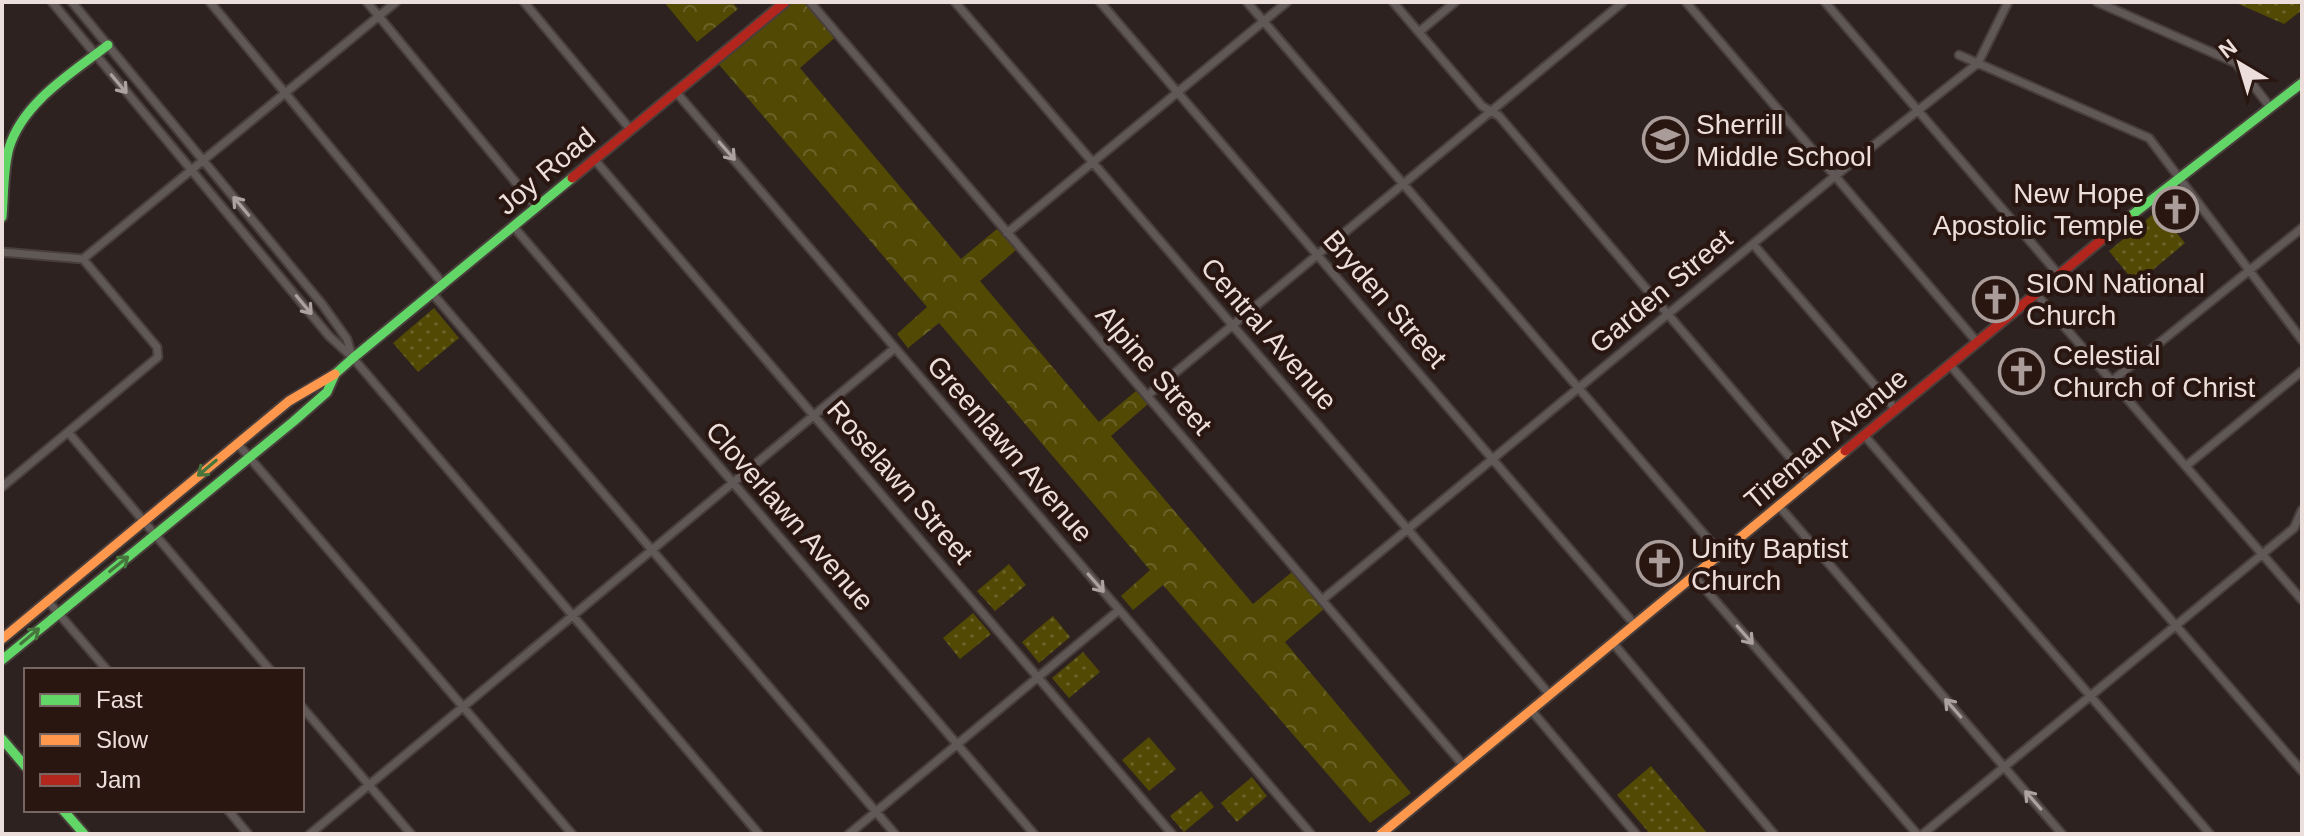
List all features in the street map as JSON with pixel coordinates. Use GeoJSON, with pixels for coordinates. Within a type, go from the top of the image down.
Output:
{"type":"FeatureCollection","features":[{"type":"Feature","properties":{"kind":"street"},"geometry":{"type":"LineString","coordinates":[[52,2],[271,265],[759,834]]}},
{"type":"Feature","properties":{"kind":"street"},"geometry":{"type":"LineString","coordinates":[[72,2],[340,327],[353,358]]}},
{"type":"Feature","properties":{"kind":"street"},"geometry":{"type":"LineString","coordinates":[[210,2],[443,284]]}},
{"type":"Feature","properties":{"kind":"street"},"geometry":{"type":"LineString","coordinates":[[367,2],[536,207]]}},
{"type":"Feature","properties":{"kind":"street"},"geometry":{"type":"LineString","coordinates":[[2,252],[83,259],[396,2]]}},
{"type":"Feature","properties":{"kind":"street"},"geometry":{"type":"LineString","coordinates":[[524,2],[630,129]]}},
{"type":"Feature","properties":{"kind":"street","name":"Joy Road"},"geometry":{"type":"LineString","coordinates":[[2,639],[303,390],[335,374],[785,2]]}},
{"type":"Feature","properties":{"kind":"street","name":"Alpine Street"},"geometry":{"type":"LineString","coordinates":[[810,2],[1464,766]]}},
{"type":"Feature","properties":{"kind":"street","name":"Central Avenue"},"geometry":{"type":"LineString","coordinates":[[955,2],[1550,695]]}},
{"type":"Feature","properties":{"kind":"street","name":"Bryden Street"},"geometry":{"type":"LineString","coordinates":[[1100,2],[1635,625]]}},
{"type":"Feature","properties":{"kind":"street"},"geometry":{"type":"LineString","coordinates":[[1247,2],[1721,554]]}},
{"type":"Feature","properties":{"kind":"street"},"geometry":{"type":"LineString","coordinates":[[1007,233],[1287,2]]}},
{"type":"Feature","properties":{"kind":"street"},"geometry":{"type":"LineString","coordinates":[[1393,2],[1668,314],[1810,481]]}},
{"type":"Feature","properties":{"kind":"street"},"geometry":{"type":"LineString","coordinates":[[1419,32],[1455,2]]}},
{"type":"Feature","properties":{"kind":"street"},"geometry":{"type":"LineString","coordinates":[[1147,396],[1623,2]]}},
{"type":"Feature","properties":{"kind":"street"},"geometry":{"type":"LineString","coordinates":[[1686,2],[1977,342]]}},
{"type":"Feature","properties":{"kind":"street"},"geometry":{"type":"LineString","coordinates":[[1825,2],[2059,275]]}},
{"type":"Feature","properties":{"kind":"street","name":"Garden Street"},"geometry":{"type":"LineString","coordinates":[[1322,600],[1835,176],[1978,63],[2008,2]]}},
{"type":"Feature","properties":{"kind":"street"},"geometry":{"type":"LineString","coordinates":[[2097,2],[2236,63],[2270,107]]}},
{"type":"Feature","properties":{"kind":"street"},"geometry":{"type":"LineString","coordinates":[[2,217],[9,152],[17,129],[35,106],[108,45]]}},
{"type":"Feature","properties":{"kind":"street"},"geometry":{"type":"LineString","coordinates":[[1959,55],[2143,134],[2302,340]]}},
{"type":"Feature","properties":{"kind":"street","name":"Tireman Avenue"},"geometry":{"type":"LineString","coordinates":[[1381,834],[2178,177],[2302,83]]}},
{"type":"Feature","properties":{"kind":"street","name":"Greenlawn Avenue"},"geometry":{"type":"LineString","coordinates":[[676,92],[1311,834]]}},
{"type":"Feature","properties":{"kind":"street","name":"Roselawn Street"},"geometry":{"type":"LineString","coordinates":[[594,159],[1172,834]]}},
{"type":"Feature","properties":{"kind":"street","name":"Cloverlawn Avenue"},"geometry":{"type":"LineString","coordinates":[[513,226],[1034,834]]}},
{"type":"Feature","properties":{"kind":"street"},"geometry":{"type":"LineString","coordinates":[[2112,381],[2302,228]]}},
{"type":"Feature","properties":{"kind":"street"},"geometry":{"type":"LineString","coordinates":[[1753,244],[1896,410]]}},
{"type":"Feature","properties":{"kind":"street"},"geometry":{"type":"LineString","coordinates":[[271,265],[283,255]]}},
{"type":"Feature","properties":{"kind":"street"},"geometry":{"type":"LineString","coordinates":[[2,487],[155,361],[158,352],[83,259]]}},
{"type":"Feature","properties":{"kind":"street"},"geometry":{"type":"LineString","coordinates":[[432,293],[895,834]]}},
{"type":"Feature","properties":{"kind":"street"},"geometry":{"type":"LineString","coordinates":[[2036,294],[2302,600]]}},
{"type":"Feature","properties":{"kind":"street"},"geometry":{"type":"LineString","coordinates":[[310,834],[895,348]]}},
{"type":"Feature","properties":{"kind":"street"},"geometry":{"type":"LineString","coordinates":[[1950,365],[2302,771]]}},
{"type":"Feature","properties":{"kind":"street"},"geometry":{"type":"LineString","coordinates":[[2186,466],[2302,371]]}},
{"type":"Feature","properties":{"kind":"street","name":"Joy Road"},"geometry":{"type":"LineString","coordinates":[[2,660],[327,392],[335,374]]}},
{"type":"Feature","properties":{"kind":"street"},"geometry":{"type":"LineString","coordinates":[[68,432],[268,668]]}},
{"type":"Feature","properties":{"kind":"street"},"geometry":{"type":"LineString","coordinates":[[1864,435],[2210,834]]}},
{"type":"Feature","properties":{"kind":"street"},"geometry":{"type":"LineString","coordinates":[[237,443],[572,834]]}},
{"type":"Feature","properties":{"kind":"street"},"geometry":{"type":"LineString","coordinates":[[1779,506],[2062,834]]}},
{"type":"Feature","properties":{"kind":"street"},"geometry":{"type":"LineString","coordinates":[[1694,576],[1920,834],[2294,528],[2302,510]]}},
{"type":"Feature","properties":{"kind":"street"},"geometry":{"type":"LineString","coordinates":[[47,600],[105,668]]}},
{"type":"Feature","properties":{"kind":"street"},"geometry":{"type":"LineString","coordinates":[[849,834],[1119,610]]}},
{"type":"Feature","properties":{"kind":"street"},"geometry":{"type":"LineString","coordinates":[[1613,643],[1774,834]]}},
{"type":"Feature","properties":{"kind":"street"},"geometry":{"type":"LineString","coordinates":[[304,709],[411,834]]}},
{"type":"Feature","properties":{"kind":"street"},"geometry":{"type":"LineString","coordinates":[[1531,710],[1636,834]]}},
{"type":"Feature","properties":{"kind":"street"},"geometry":{"type":"LineString","coordinates":[[2,739],[24,765]]}},
{"type":"Feature","properties":{"kind":"street"},"geometry":{"type":"LineString","coordinates":[[65,812],[84,834]]}},
{"type":"Feature","properties":{"kind":"street"},"geometry":{"type":"LineString","coordinates":[[230,812],[248,834]]}},
{"type":"Feature","properties":{"kind":"green space"},"geometry":{"type":"Polygon","coordinates":[[[664,2],[732,2],[738,9],[697,42],[664,2]]]}},
{"type":"Feature","properties":{"kind":"green space"},"geometry":{"type":"Polygon","coordinates":[[[785,2],[810,2],[838,35],[800,68],[961,259],[997,229],[1016,250],[980,281],[1099,422],[1136,391],[1148,404],[1111,436],[1253,604],[1292,572],[1324,609],[1285,642],[1411,793],[1370,823],[1163,585],[1133,610],[1121,596],[1150,570],[939,323],[908,348],[897,334],[927,307],[715,60],[785,2]]]}},
{"type":"Feature","properties":{"kind":"green space"},"geometry":{"type":"Polygon","coordinates":[[[2234,2],[2298,2],[2302,10],[2284,24],[2234,2]]]}},
{"type":"Feature","properties":{"kind":"green space"},"geometry":{"type":"Polygon","coordinates":[[[2158,210],[2185,243],[2136,284],[2109,251],[2158,210]]]}},
{"type":"Feature","properties":{"kind":"green space"},"geometry":{"type":"Polygon","coordinates":[[[434,308],[459,338],[418,372],[393,343],[434,308]]]}},
{"type":"Feature","properties":{"kind":"green space"},"geometry":{"type":"Polygon","coordinates":[[[1009,564],[1026,585],[995,611],[977,591],[1009,564]]]}},
{"type":"Feature","properties":{"kind":"green space"},"geometry":{"type":"Polygon","coordinates":[[[973,613],[991,634],[960,659],[943,638],[973,613]]]}},
{"type":"Feature","properties":{"kind":"green space"},"geometry":{"type":"Polygon","coordinates":[[[1053,616],[1070,637],[1039,663],[1022,642],[1053,616]]]}},
{"type":"Feature","properties":{"kind":"green space"},"geometry":{"type":"Polygon","coordinates":[[[1083,652],[1100,672],[1069,698],[1052,678],[1083,652]]]}},
{"type":"Feature","properties":{"kind":"green space"},"geometry":{"type":"Polygon","coordinates":[[[1149,737],[1176,769],[1149,791],[1122,760],[1149,737]]]}},
{"type":"Feature","properties":{"kind":"green space"},"geometry":{"type":"Polygon","coordinates":[[[1651,766],[1708,834],[1650,834],[1617,795],[1651,766]]]}},
{"type":"Feature","properties":{"kind":"green space"},"geometry":{"type":"Polygon","coordinates":[[[1252,777],[1267,796],[1237,822],[1221,803],[1252,777]]]}},
{"type":"Feature","properties":{"kind":"green space"},"geometry":{"type":"Polygon","coordinates":[[[1201,791],[1214,807],[1184,832],[1170,816],[1201,791]]]}},
{"type":"Feature","properties":{"kind":"traffic: fast"},"geometry":{"type":"LineString","coordinates":[[2,217],[9,148],[25,116],[50,90],[108,45]]}},
{"type":"Feature","properties":{"kind":"traffic: fast"},"geometry":{"type":"LineString","coordinates":[[2128,218],[2302,83]]}},
{"type":"Feature","properties":{"kind":"traffic: fast"},"geometry":{"type":"LineString","coordinates":[[2,660],[294,421],[327,392],[335,374],[353,358],[572,178]]}},
{"type":"Feature","properties":{"kind":"traffic: fast"},"geometry":{"type":"LineString","coordinates":[[2,739],[24,765]]}},
{"type":"Feature","properties":{"kind":"traffic: fast"},"geometry":{"type":"LineString","coordinates":[[65,812],[84,834]]}},
{"type":"Feature","properties":{"kind":"traffic: slow"},"geometry":{"type":"LineString","coordinates":[[2,639],[289,401],[335,374]]}},
{"type":"Feature","properties":{"kind":"traffic: slow"},"geometry":{"type":"LineString","coordinates":[[1381,834],[1845,451]]}},
{"type":"Feature","properties":{"kind":"traffic: jam"},"geometry":{"type":"LineString","coordinates":[[572,178],[785,2]]}},
{"type":"Feature","properties":{"kind":"traffic: jam"},"geometry":{"type":"LineString","coordinates":[[1845,451],[2128,218]]}},
{"type":"Feature","properties":{"kind":"place","name":"Sherrill Middle School"},"geometry":{"type":"Point","coordinates":[1665,140]}},
{"type":"Feature","properties":{"kind":"place","name":"New Hope Apostolic Temple"},"geometry":{"type":"Point","coordinates":[2175,209]}},
{"type":"Feature","properties":{"kind":"place","name":"SION National Church"},"geometry":{"type":"Point","coordinates":[1995,299]}},
{"type":"Feature","properties":{"kind":"place","name":"Celestial Church of Christ"},"geometry":{"type":"Point","coordinates":[2022,371]}},
{"type":"Feature","properties":{"kind":"place","name":"Unity Baptist Church"},"geometry":{"type":"Point","coordinates":[1660,564]}}]}
